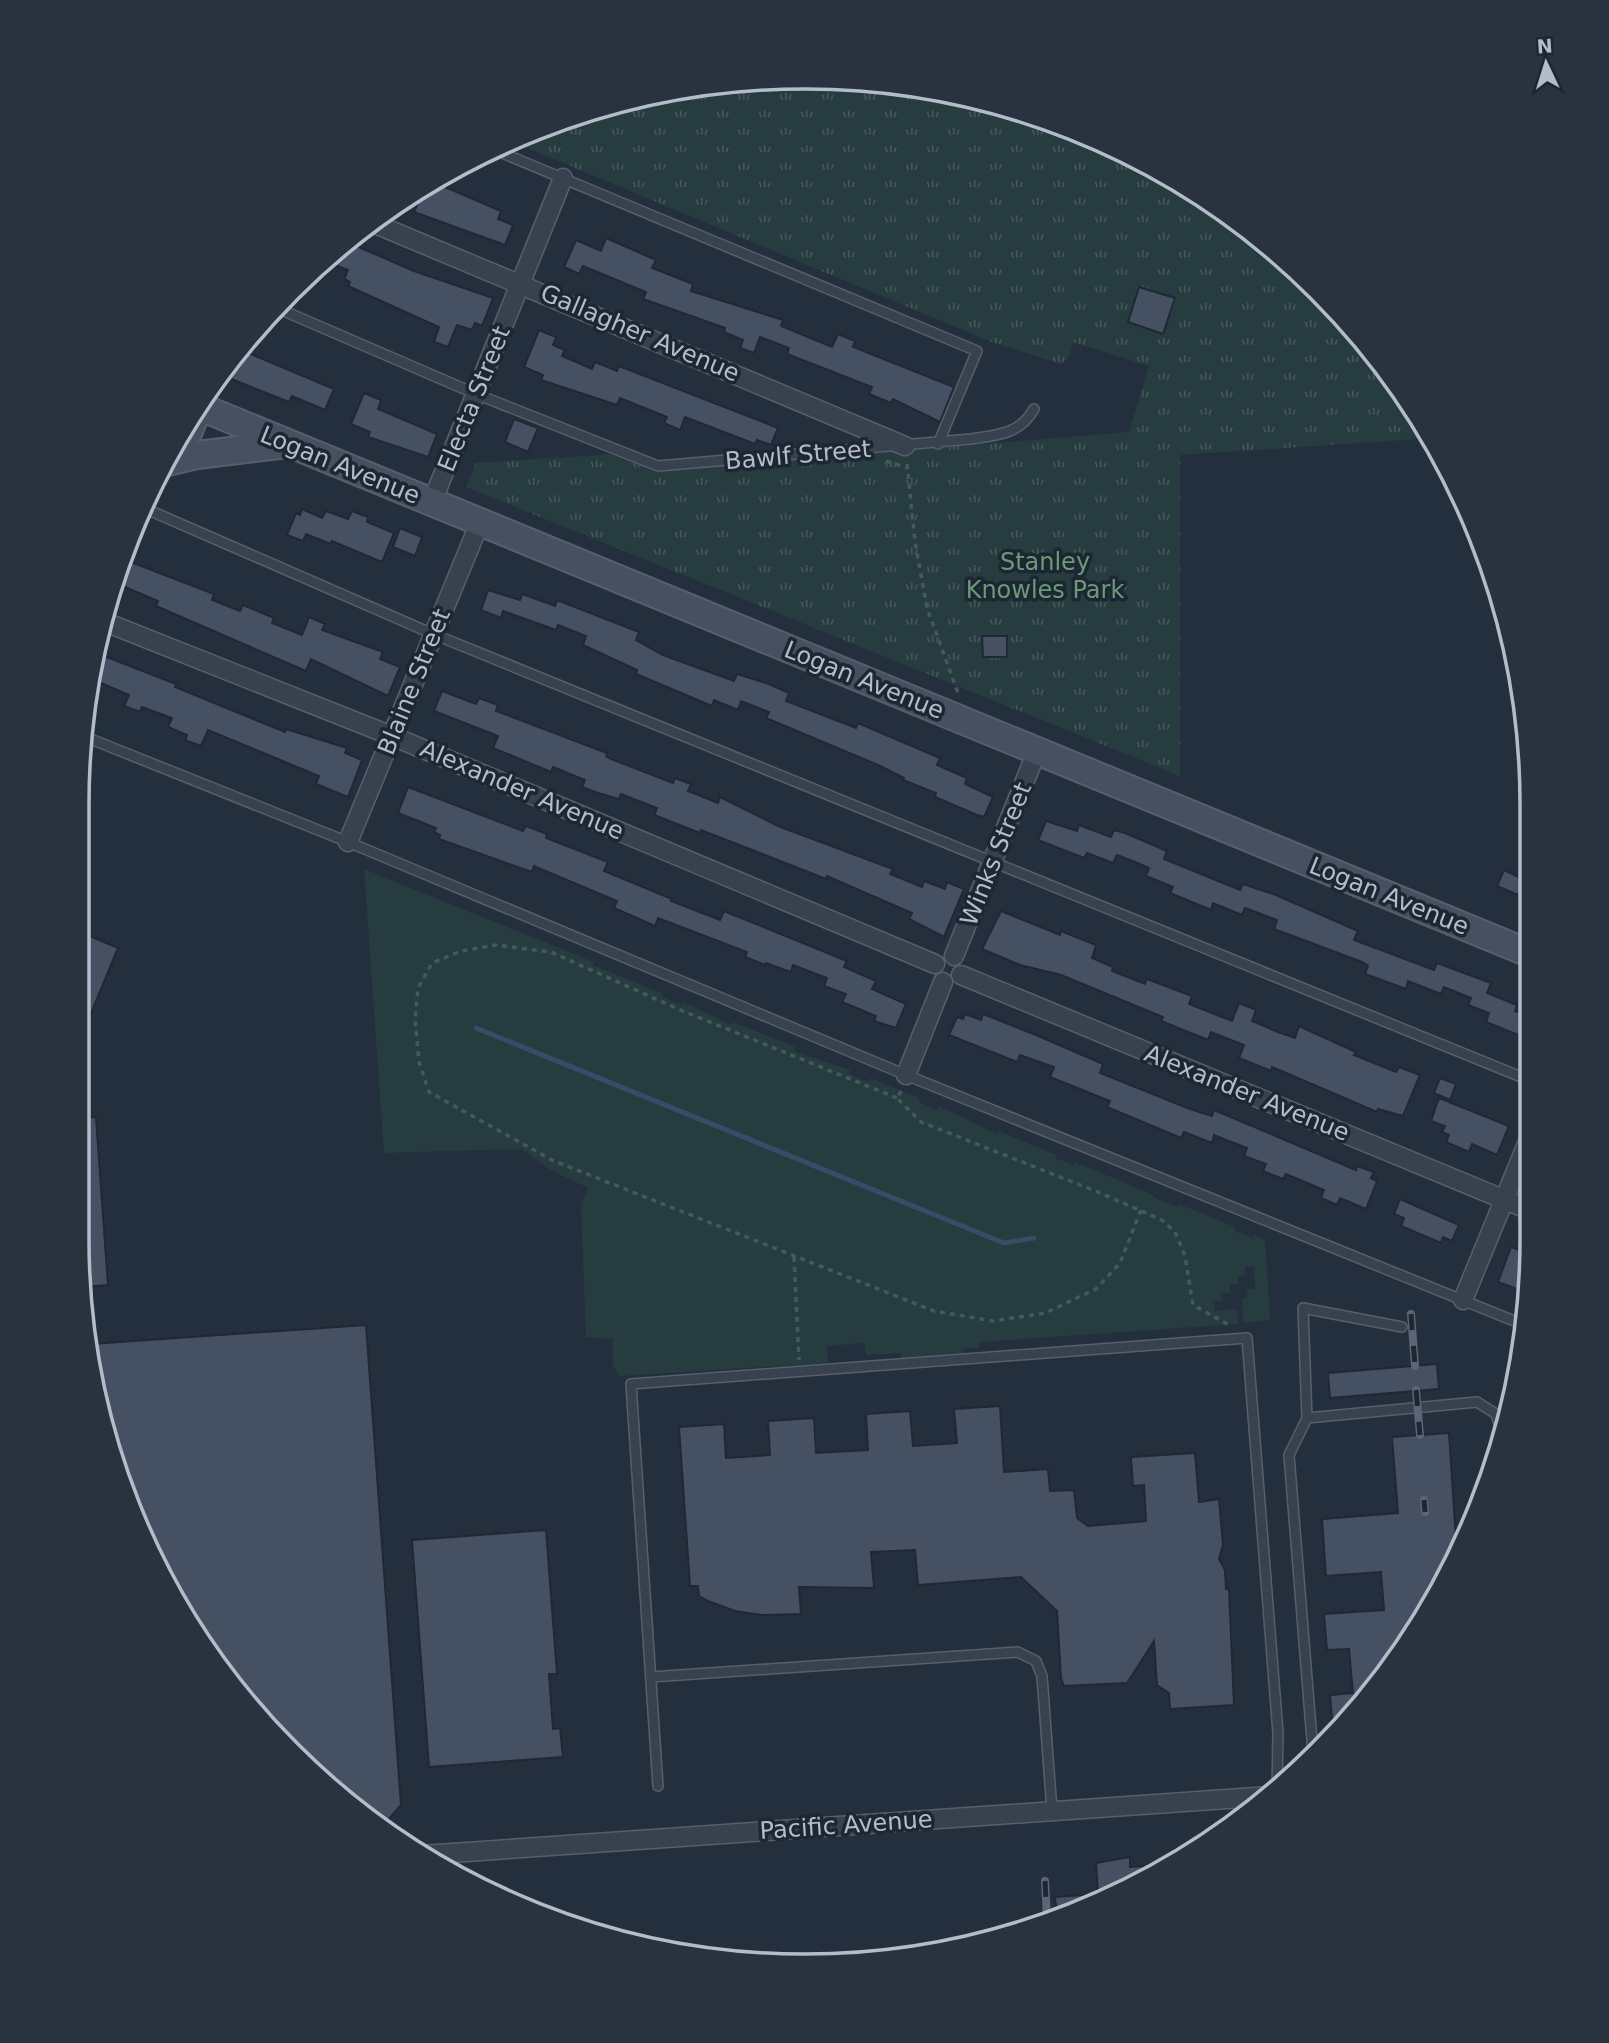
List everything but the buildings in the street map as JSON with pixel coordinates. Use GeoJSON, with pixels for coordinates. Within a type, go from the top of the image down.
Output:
{"type":"FeatureCollection","features":[{"type":"Feature","properties":{"kind":"main road","name":"Logan Avenue"},"geometry":{"type":"LineString","coordinates":[[208,410],[1520,949]]}},
{"type":"Feature","properties":{"kind":"main road"},"geometry":{"type":"LineString","coordinates":[[178,460],[288,444]]}},
{"type":"Feature","properties":{"kind":"street","name":"Electa Street"},"geometry":{"type":"LineString","coordinates":[[432,502],[563,178]]}},
{"type":"Feature","properties":{"kind":"street","name":"Gallagher Avenue"},"geometry":{"type":"LineString","coordinates":[[383,227],[905,446]]}},
{"type":"Feature","properties":{"kind":"street","name":"Blaine Street"},"geometry":{"type":"LineString","coordinates":[[348,842],[480,522]]}},
{"type":"Feature","properties":{"kind":"street","name":"Alexander Avenue"},"geometry":{"type":"LineString","coordinates":[[113,625],[392,736],[935,964]]}},
{"type":"Feature","properties":{"kind":"street","name":"Winks Street"},"geometry":{"type":"LineString","coordinates":[[954,956],[1037,751]]}},
{"type":"Feature","properties":{"kind":"street"},"geometry":{"type":"LineString","coordinates":[[945,956],[954,956],[962,966],[961,975],[956,982],[943,982],[937,977],[935,964],[945,956]]}},
{"type":"Feature","properties":{"kind":"street","name":"Alexander Avenue"},"geometry":{"type":"LineString","coordinates":[[961,975],[1520,1206]]}},
{"type":"Feature","properties":{"kind":"street"},"geometry":{"type":"LineString","coordinates":[[906,1075],[943,982]]}},
{"type":"Feature","properties":{"kind":"street"},"geometry":{"type":"LineString","coordinates":[[1463,1300],[1520,1163]]}},
{"type":"Feature","properties":{"kind":"street","name":"Pacific Avenue"},"geometry":{"type":"LineString","coordinates":[[440,1854],[1250,1797]]}},
{"type":"Feature","properties":{"kind":"lane"},"geometry":{"type":"LineString","coordinates":[[507,155],[977,351],[938,444]]}},
{"type":"Feature","properties":{"kind":"lane"},"geometry":{"type":"LineString","coordinates":[[287,312],[476,394]]}},
{"type":"Feature","properties":{"kind":"lane","name":"Bawlf Street"},"geometry":{"type":"LineString","coordinates":[[476,394],[658,466],[938,444],[1015,431],[1027,422],[1034,409]]}},
{"type":"Feature","properties":{"kind":"lane"},"geometry":{"type":"LineString","coordinates":[[153,512],[433,634],[1520,1077]]}},
{"type":"Feature","properties":{"kind":"lane"},"geometry":{"type":"LineString","coordinates":[[93,740],[348,842],[906,1075],[1515,1321]]}},
{"type":"Feature","properties":{"kind":"lane"},"geometry":{"type":"LineString","coordinates":[[1311,1743],[1289,1455],[1307,1418],[1303,1308],[1402,1327]]}},
{"type":"Feature","properties":{"kind":"lane"},"geometry":{"type":"LineString","coordinates":[[658,1786],[631,1384],[1247,1338],[1278,1733],[1277,1775]]}},
{"type":"Feature","properties":{"kind":"lane"},"geometry":{"type":"LineString","coordinates":[[1307,1418],[1477,1402],[1497,1417]]}},
{"type":"Feature","properties":{"kind":"lane"},"geometry":{"type":"LineString","coordinates":[[651,1677],[1018,1652],[1036,1661],[1042,1676],[1052,1811]]}},
{"type":"Feature","properties":{"kind":"path"},"geometry":{"type":"LineString","coordinates":[[905,446],[915,542],[927,608],[958,692]]}},
{"type":"Feature","properties":{"kind":"path"},"geometry":{"type":"LineString","coordinates":[[1141,1210],[1120,1263],[1096,1289],[1045,1313],[993,1321],[934,1311],[554,1161],[429,1092],[419,1062],[415,1019],[418,988],[432,963],[461,951],[496,945],[551,952],[678,1009],[897,1098],[920,1122],[1141,1210],[1161,1220],[1175,1232],[1185,1256],[1193,1305],[1237,1328],[1247,1338]]}},
{"type":"Feature","properties":{"kind":"path"},"geometry":{"type":"LineString","coordinates":[[897,1098],[906,1075]]}},
{"type":"Feature","properties":{"kind":"path"},"geometry":{"type":"LineString","coordinates":[[794,1257],[800,1371]]}},
{"type":"Feature","properties":{"kind":"green space","name":"Stanley Knowles Park"},"geometry":{"type":"Polygon","coordinates":[[[804,89],[898,95],[944,103],[1034,127],[1121,163],[1162,185],[1240,237],[1310,299],[1372,369],[1419,439],[1180,455],[1180,776],[466,487],[476,463],[612,454],[655,472],[1129,432],[1149,366],[1074,342],[1068,358],[1061,364],[989,341],[525,147],[575,127],[619,114],[711,95],[804,89]]]}},
{"type":"Feature","properties":{"kind":"green space"},"geometry":{"type":"Polygon","coordinates":[[[364,869],[594,962],[593,965],[664,994],[663,997],[681,1005],[684,1002],[731,1025],[733,1022],[795,1047],[794,1051],[850,1070],[849,1074],[868,1082],[870,1078],[920,1098],[919,1102],[937,1110],[939,1106],[997,1134],[999,1131],[1056,1155],[1055,1158],[1073,1165],[1075,1162],[1177,1207],[1179,1204],[1235,1227],[1234,1230],[1252,1238],[1254,1235],[1265,1240],[1270,1320],[1243,1323],[1242,1299],[1247,1299],[1246,1290],[1255,1289],[1254,1266],[1245,1266],[1245,1275],[1238,1276],[1238,1284],[1230,1285],[1230,1293],[1222,1294],[1223,1301],[1214,1302],[1215,1311],[1237,1309],[1238,1324],[979,1342],[978,1348],[963,1349],[963,1353],[902,1358],[901,1353],[866,1355],[864,1343],[827,1346],[828,1363],[620,1376],[613,1366],[613,1339],[586,1337],[581,1204],[588,1188],[549,1169],[521,1149],[384,1153],[364,869]]]}},
{"type":"Feature","properties":{"kind":"waterway"},"geometry":{"type":"LineString","coordinates":[[476,1028],[1004,1243],[1034,1238]]}},
{"type":"Feature","properties":{"kind":"railway"},"geometry":{"type":"LineString","coordinates":[[1411,1314],[1415,1366]]}},
{"type":"Feature","properties":{"kind":"railway"},"geometry":{"type":"LineString","coordinates":[[1416,1390],[1420,1435]]}},
{"type":"Feature","properties":{"kind":"railway"},"geometry":{"type":"LineString","coordinates":[[1424,1500],[1425,1512]]}},
{"type":"Feature","properties":{"kind":"railway"},"geometry":{"type":"LineString","coordinates":[[1045,1881],[1047,1911]]}}]}
